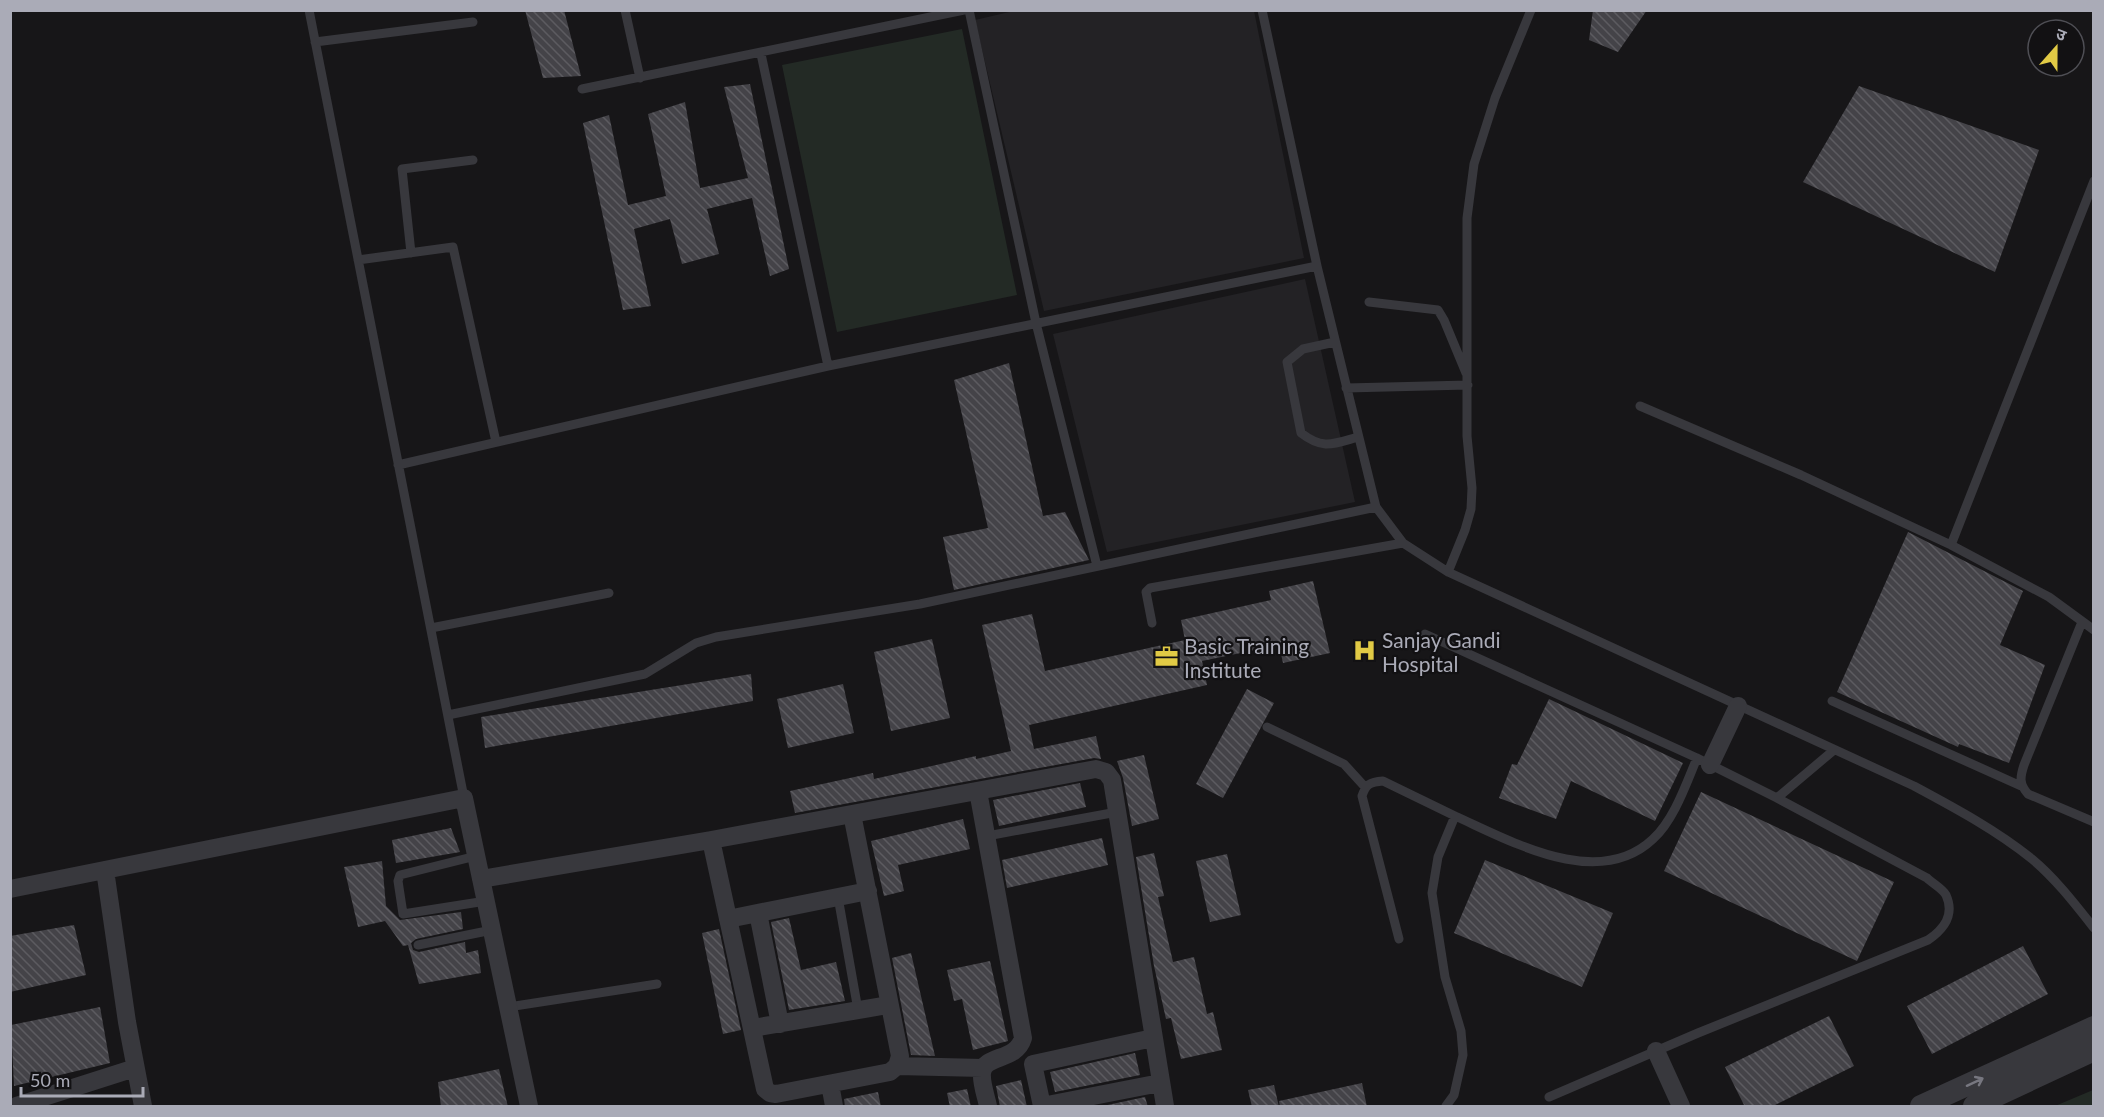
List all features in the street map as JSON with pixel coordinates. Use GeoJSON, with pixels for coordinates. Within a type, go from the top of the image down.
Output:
{"type":"FeatureCollection","features":[{"type":"Feature","properties":{"kind":"street"},"geometry":{"type":"LineString","coordinates":[[1704,761],[1738,706]]}},
{"type":"Feature","properties":{"kind":"street"},"geometry":{"type":"LineString","coordinates":[[481,879],[711,840],[1096,769],[1106,771],[1112,780],[1165,1107]]}},
{"type":"Feature","properties":{"kind":"street"},"geometry":{"type":"LineString","coordinates":[[978,791],[1023,1038],[1021,1046],[1014,1053],[989,1062],[983,1068],[981,1075],[988,1107]]}},
{"type":"Feature","properties":{"kind":"street"},"geometry":{"type":"LineString","coordinates":[[10,889],[464,798],[529,1107]]}},
{"type":"Feature","properties":{"kind":"street"},"geometry":{"type":"LineString","coordinates":[[711,840],[765,1089],[776,1094],[890,1072],[897,1066],[900,1056],[888,1005],[852,814]]}},
{"type":"Feature","properties":{"kind":"street"},"geometry":{"type":"LineString","coordinates":[[105,870],[143,1107]]}},
{"type":"Feature","properties":{"kind":"street"},"geometry":{"type":"LineString","coordinates":[[728,919],[868,891]]}},
{"type":"Feature","properties":{"kind":"street"},"geometry":{"type":"LineString","coordinates":[[758,913],[780,1024]]}},
{"type":"Feature","properties":{"kind":"street"},"geometry":{"type":"LineString","coordinates":[[753,1028],[888,1005]]}},
{"type":"Feature","properties":{"kind":"street"},"geometry":{"type":"LineString","coordinates":[[1922,1107],[2094,1027]]}},
{"type":"Feature","properties":{"kind":"street"},"geometry":{"type":"LineString","coordinates":[[1153,1038],[1033,1064],[1042,1106],[1160,1083]]}},
{"type":"Feature","properties":{"kind":"street"},"geometry":{"type":"LineString","coordinates":[[1974,1107],[2094,1050]]}},
{"type":"Feature","properties":{"kind":"street"},"geometry":{"type":"LineString","coordinates":[[1656,1051],[1681,1107]]}},
{"type":"Feature","properties":{"kind":"street"},"geometry":{"type":"LineString","coordinates":[[897,1066],[983,1068]]}},
{"type":"Feature","properties":{"kind":"street"},"geometry":{"type":"LineString","coordinates":[[16,1107],[135,1068]]}},
{"type":"Feature","properties":{"kind":"street"},"geometry":{"type":"LineString","coordinates":[[830,1084],[834,1107]]}},
{"type":"Feature","properties":{"kind":"lane"},"geometry":{"type":"LineString","coordinates":[[309,10],[464,798]]}},
{"type":"Feature","properties":{"kind":"lane"},"geometry":{"type":"LineString","coordinates":[[625,10],[640,78]]}},
{"type":"Feature","properties":{"kind":"lane"},"geometry":{"type":"LineString","coordinates":[[582,89],[761,54],[964,10]]}},
{"type":"Feature","properties":{"kind":"lane"},"geometry":{"type":"LineString","coordinates":[[969,10],[1036,323],[1096,566]]}},
{"type":"Feature","properties":{"kind":"lane"},"geometry":{"type":"LineString","coordinates":[[1262,10],[1317,266],[1376,507],[1403,543],[1448,572],[1914,786],[1977,820],[2033,860],[2094,928]]}},
{"type":"Feature","properties":{"kind":"lane"},"geometry":{"type":"LineString","coordinates":[[1448,572],[1471,509],[1472,488],[1467,436],[1467,218],[1474,164],[1495,98],[1531,10]]}},
{"type":"Feature","properties":{"kind":"lane"},"geometry":{"type":"LineString","coordinates":[[315,42],[473,22]]}},
{"type":"Feature","properties":{"kind":"lane"},"geometry":{"type":"LineString","coordinates":[[761,54],[828,366]]}},
{"type":"Feature","properties":{"kind":"lane"},"geometry":{"type":"LineString","coordinates":[[411,253],[402,169],[472,160]]}},
{"type":"Feature","properties":{"kind":"lane"},"geometry":{"type":"LineString","coordinates":[[1951,544],[2094,181]]}},
{"type":"Feature","properties":{"kind":"lane"},"geometry":{"type":"LineString","coordinates":[[358,260],[453,247],[496,442]]}},
{"type":"Feature","properties":{"kind":"lane"},"geometry":{"type":"LineString","coordinates":[[398,465],[828,366],[1317,266]]}},
{"type":"Feature","properties":{"kind":"lane"},"geometry":{"type":"LineString","coordinates":[[1369,302],[1438,310],[1468,381]]}},
{"type":"Feature","properties":{"kind":"lane"},"geometry":{"type":"LineString","coordinates":[[1335,342],[1303,349],[1287,362],[1301,433],[1314,442],[1331,444],[1358,438]]}},
{"type":"Feature","properties":{"kind":"lane"},"geometry":{"type":"LineString","coordinates":[[1346,388],[1468,381]]}},
{"type":"Feature","properties":{"kind":"lane"},"geometry":{"type":"LineString","coordinates":[[1640,406],[1801,475],[1951,544],[2049,597],[2094,630]]}},
{"type":"Feature","properties":{"kind":"lane"},"geometry":{"type":"LineString","coordinates":[[448,715],[645,674],[696,643],[716,637],[920,604],[1376,507]]}},
{"type":"Feature","properties":{"kind":"lane"},"geometry":{"type":"LineString","coordinates":[[1152,623],[1146,592],[1149,588],[1403,543]]}},
{"type":"Feature","properties":{"kind":"lane"},"geometry":{"type":"LineString","coordinates":[[431,628],[609,593]]}},
{"type":"Feature","properties":{"kind":"lane"},"geometry":{"type":"LineString","coordinates":[[2021,786],[2020,776],[2082,622]]}},
{"type":"Feature","properties":{"kind":"lane"},"geometry":{"type":"LineString","coordinates":[[1425,634],[1704,761],[1927,879],[1945,894],[1949,914],[1942,931],[1928,940],[1549,1097]]}},
{"type":"Feature","properties":{"kind":"lane"},"geometry":{"type":"LineString","coordinates":[[1832,701],[2021,786],[2028,794],[2094,822]]}},
{"type":"Feature","properties":{"kind":"lane"},"geometry":{"type":"LineString","coordinates":[[1268,727],[1344,764],[1365,788]]}},
{"type":"Feature","properties":{"kind":"lane"},"geometry":{"type":"LineString","coordinates":[[1777,798],[1834,750]]}},
{"type":"Feature","properties":{"kind":"lane"},"geometry":{"type":"LineString","coordinates":[[1399,939],[1362,796],[1370,783],[1383,782],[1508,840],[1554,857],[1593,863],[1625,857],[1653,839],[1673,812],[1704,761]]}},
{"type":"Feature","properties":{"kind":"lane"},"geometry":{"type":"LineString","coordinates":[[987,836],[1117,812]]}},
{"type":"Feature","properties":{"kind":"lane"},"geometry":{"type":"LineString","coordinates":[[1446,1107],[1454,1095],[1463,1055],[1461,1031],[1445,977],[1432,893],[1438,857],[1455,816]]}},
{"type":"Feature","properties":{"kind":"lane"},"geometry":{"type":"LineString","coordinates":[[476,856],[400,875],[398,881],[403,914],[486,901]]}},
{"type":"Feature","properties":{"kind":"lane"},"geometry":{"type":"LineString","coordinates":[[838,897],[858,1010]]}},
{"type":"Feature","properties":{"kind":"lane"},"geometry":{"type":"LineString","coordinates":[[417,945],[492,930]]}},
{"type":"Feature","properties":{"kind":"lane"},"geometry":{"type":"LineString","coordinates":[[508,1007],[657,984]]}},
{"type":"Feature","properties":{"kind":"shaded area"},"geometry":{"type":"Polygon","coordinates":[[[1018,10],[1254,11],[1304,258],[1044,311],[975,20],[1018,10]]]}},
{"type":"Feature","properties":{"kind":"shaded area"},"geometry":{"type":"Polygon","coordinates":[[[962,29],[1017,295],[837,332],[782,65],[962,29]]]}},
{"type":"Feature","properties":{"kind":"shaded area"},"geometry":{"type":"Polygon","coordinates":[[[1305,279],[1355,502],[1107,552],[1053,334],[1305,279]]]}},
{"type":"Feature","properties":{"kind":"shaded area"},"geometry":{"type":"Polygon","coordinates":[[[2093,1090],[2093,1106],[2055,1106],[2093,1090]]]}},
{"type":"Feature","properties":{"kind":"building"},"geometry":{"type":"Polygon","coordinates":[[[525,10],[564,10],[581,76],[543,78],[525,10]]]}},
{"type":"Feature","properties":{"kind":"building"},"geometry":{"type":"Polygon","coordinates":[[[1593,10],[1647,10],[1618,52],[1589,40],[1593,10]]]}},
{"type":"Feature","properties":{"kind":"building"},"geometry":{"type":"Polygon","coordinates":[[[750,84],[789,269],[770,276],[752,198],[707,209],[719,254],[682,264],[670,219],[634,229],[651,306],[623,310],[583,123],[609,115],[628,205],[666,196],[648,114],[685,102],[700,188],[748,178],[724,87],[750,84]]]}},
{"type":"Feature","properties":{"kind":"building"},"geometry":{"type":"Polygon","coordinates":[[[1859,86],[2039,150],[1995,272],[1803,182],[1859,86]]]}},
{"type":"Feature","properties":{"kind":"building"},"geometry":{"type":"Polygon","coordinates":[[[1009,363],[1043,516],[1065,512],[1089,560],[954,590],[943,537],[988,528],[954,380],[1009,363]]]}},
{"type":"Feature","properties":{"kind":"building"},"geometry":{"type":"Polygon","coordinates":[[[1908,532],[2023,591],[2000,645],[2045,665],[2009,763],[1959,744],[1958,747],[1837,692],[1908,532]]]}},
{"type":"Feature","properties":{"kind":"building","name":"Basic Training Institute"},"geometry":{"type":"Polygon","coordinates":[[[1313,581],[1330,653],[1283,663],[1279,645],[1202,661],[1207,685],[1029,725],[1034,749],[1096,736],[1101,759],[1094,758],[795,813],[790,791],[873,773],[874,779],[976,756],[976,759],[1011,751],[982,625],[1032,614],[1045,671],[1185,640],[1181,620],[1271,600],[1269,591],[1313,581]]]}},
{"type":"Feature","properties":{"kind":"building"},"geometry":{"type":"Polygon","coordinates":[[[932,639],[950,718],[891,731],[874,652],[932,639]]]}},
{"type":"Feature","properties":{"kind":"building"},"geometry":{"type":"Polygon","coordinates":[[[751,674],[753,701],[485,748],[481,717],[751,674]]]}},
{"type":"Feature","properties":{"kind":"building"},"geometry":{"type":"Polygon","coordinates":[[[843,684],[854,733],[788,748],[777,699],[843,684]]]}},
{"type":"Feature","properties":{"kind":"building"},"geometry":{"type":"Polygon","coordinates":[[[1247,689],[1274,703],[1223,798],[1196,784],[1247,689]]]}},
{"type":"Feature","properties":{"kind":"building"},"geometry":{"type":"Polygon","coordinates":[[[1549,699],[1683,763],[1655,821],[1571,781],[1556,819],[1499,798],[1512,764],[1517,765],[1549,699]]]}},
{"type":"Feature","properties":{"kind":"building"},"geometry":{"type":"Polygon","coordinates":[[[1144,755],[1159,819],[1132,826],[1123,778],[1117,761],[1144,755]]]}},
{"type":"Feature","properties":{"kind":"building"},"geometry":{"type":"Polygon","coordinates":[[[1080,783],[1086,807],[999,826],[993,800],[1080,783]]]}},
{"type":"Feature","properties":{"kind":"building"},"geometry":{"type":"Polygon","coordinates":[[[1701,792],[1894,882],[1857,961],[1664,871],[1701,792]]]}},
{"type":"Feature","properties":{"kind":"building"},"geometry":{"type":"Polygon","coordinates":[[[963,819],[970,849],[898,865],[904,891],[884,896],[871,841],[963,819]]]}},
{"type":"Feature","properties":{"kind":"building"},"geometry":{"type":"Polygon","coordinates":[[[451,828],[460,852],[396,863],[392,840],[451,828]]]}},
{"type":"Feature","properties":{"kind":"building"},"geometry":{"type":"Polygon","coordinates":[[[1102,838],[1108,865],[1007,888],[1002,860],[1102,838]]]}},
{"type":"Feature","properties":{"kind":"building"},"geometry":{"type":"Polygon","coordinates":[[[1154,853],[1164,896],[1158,897],[1173,962],[1194,957],[1207,1014],[1213,1012],[1222,1050],[1181,1059],[1171,1018],[1166,1019],[1154,966],[1136,857],[1154,853]]]}},
{"type":"Feature","properties":{"kind":"building"},"geometry":{"type":"Polygon","coordinates":[[[1227,854],[1241,915],[1210,922],[1196,861],[1227,854]]]}},
{"type":"Feature","properties":{"kind":"building"},"geometry":{"type":"Polygon","coordinates":[[[1485,860],[1613,913],[1582,987],[1454,933],[1485,860]]]}},
{"type":"Feature","properties":{"kind":"building"},"geometry":{"type":"Polygon","coordinates":[[[382,861],[386,906],[400,920],[461,912],[463,929],[416,939],[411,943],[413,950],[419,952],[465,942],[466,953],[478,950],[481,973],[419,984],[408,945],[403,946],[385,921],[358,927],[344,867],[382,861]]]}},
{"type":"Feature","properties":{"kind":"building"},"geometry":{"type":"Polygon","coordinates":[[[789,918],[801,970],[836,962],[845,1001],[789,1010],[771,922],[789,918]]]}},
{"type":"Feature","properties":{"kind":"building"},"geometry":{"type":"Polygon","coordinates":[[[74,925],[86,975],[10,992],[10,936],[74,925]]]}},
{"type":"Feature","properties":{"kind":"building"},"geometry":{"type":"Polygon","coordinates":[[[719,929],[741,1030],[723,1034],[702,933],[719,929]]]}},
{"type":"Feature","properties":{"kind":"building"},"geometry":{"type":"Polygon","coordinates":[[[2023,946],[2048,994],[1932,1054],[1907,1006],[2023,946]]]}},
{"type":"Feature","properties":{"kind":"building"},"geometry":{"type":"Polygon","coordinates":[[[911,953],[935,1056],[911,1055],[892,958],[911,953]]]}},
{"type":"Feature","properties":{"kind":"building"},"geometry":{"type":"Polygon","coordinates":[[[990,961],[1008,1041],[973,1050],[962,999],[954,1001],[947,970],[990,961]]]}},
{"type":"Feature","properties":{"kind":"building"},"geometry":{"type":"Polygon","coordinates":[[[100,1007],[110,1063],[14,1086],[11,1025],[100,1007]]]}},
{"type":"Feature","properties":{"kind":"building"},"geometry":{"type":"Polygon","coordinates":[[[1829,1016],[1854,1066],[1771,1107],[1745,1107],[1725,1067],[1829,1016]]]}},
{"type":"Feature","properties":{"kind":"building"},"geometry":{"type":"Polygon","coordinates":[[[1135,1053],[1140,1075],[1055,1092],[1050,1072],[1135,1053]]]}},
{"type":"Feature","properties":{"kind":"building"},"geometry":{"type":"Polygon","coordinates":[[[499,1069],[508,1107],[441,1107],[438,1082],[499,1069]]]}},
{"type":"Feature","properties":{"kind":"building"},"geometry":{"type":"Polygon","coordinates":[[[1021,1080],[1027,1107],[1000,1107],[996,1086],[1021,1080]]]}},
{"type":"Feature","properties":{"kind":"building"},"geometry":{"type":"Polygon","coordinates":[[[1362,1083],[1367,1107],[1280,1107],[1279,1101],[1362,1083]]]}},
{"type":"Feature","properties":{"kind":"building"},"geometry":{"type":"Polygon","coordinates":[[[1274,1085],[1279,1107],[1252,1107],[1248,1090],[1274,1085]]]}},
{"type":"Feature","properties":{"kind":"building"},"geometry":{"type":"Polygon","coordinates":[[[967,1089],[971,1107],[950,1107],[947,1093],[967,1089]]]}},
{"type":"Feature","properties":{"kind":"building"},"geometry":{"type":"Polygon","coordinates":[[[878,1092],[881,1107],[845,1107],[844,1099],[878,1092]]]}},
{"type":"Feature","properties":{"kind":"building"},"geometry":{"type":"Polygon","coordinates":[[[1145,1097],[1148,1107],[1098,1107],[1145,1097]]]}},
{"type":"Feature","properties":{"kind":"place","name":"Sanjay Gandi Hospital"},"geometry":{"type":"Point","coordinates":[1364,651]}},
{"type":"Feature","properties":{"kind":"place","name":"Basic Training Institute"},"geometry":{"type":"Point","coordinates":[1166,657]}}]}
